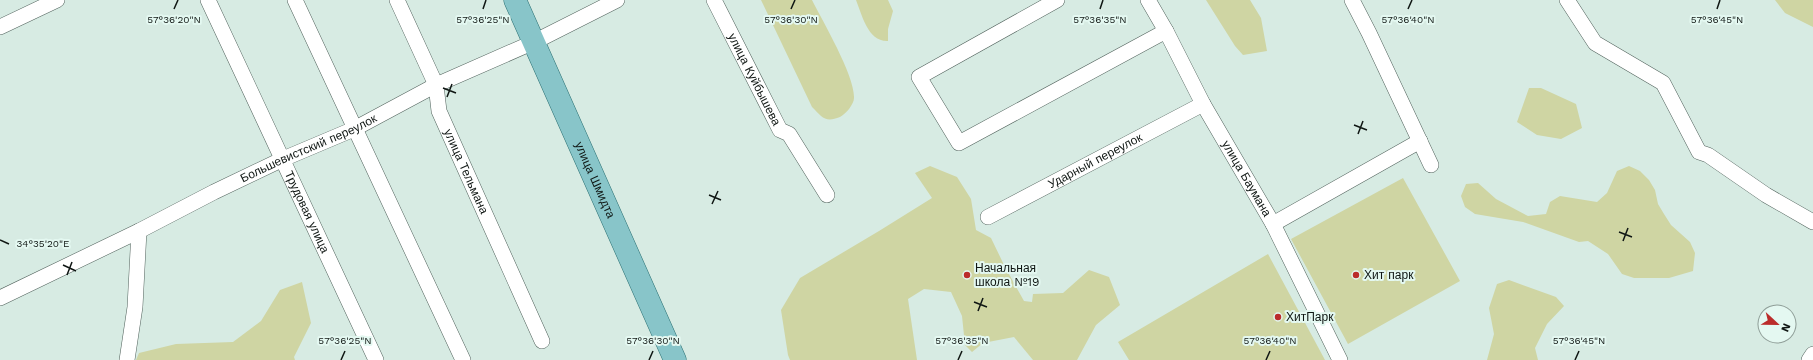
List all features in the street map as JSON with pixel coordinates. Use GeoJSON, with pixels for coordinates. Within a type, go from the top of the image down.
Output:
{"type":"FeatureCollection","features":[{"type":"Feature","properties":{"kind":"main road","name":"улица Шмидта"},"geometry":{"type":"LineString","coordinates":[[515,0],[675,360]]}},
{"type":"Feature","properties":{"kind":"street"},"geometry":{"type":"LineString","coordinates":[[0,27],[57,0]]}},
{"type":"Feature","properties":{"kind":"street","name":"Трудовая улица"},"geometry":{"type":"LineString","coordinates":[[208,0],[376,360]]}},
{"type":"Feature","properties":{"kind":"street"},"geometry":{"type":"LineString","coordinates":[[295,0],[463,360]]}},
{"type":"Feature","properties":{"kind":"street","name":"улица Тельмана"},"geometry":{"type":"LineString","coordinates":[[397,0],[436,85],[439,111],[542,341]]}},
{"type":"Feature","properties":{"kind":"street","name":"Большевистский переулок"},"geometry":{"type":"LineString","coordinates":[[0,298],[140,231],[214,192],[283,159],[354,129],[436,85],[534,42],[617,0]]}},
{"type":"Feature","properties":{"kind":"street","name":"улица Куйбышева"},"geometry":{"type":"LineString","coordinates":[[714,0],[780,130],[789,134],[827,195]]}},
{"type":"Feature","properties":{"kind":"street"},"geometry":{"type":"LineString","coordinates":[[1057,0],[919,77],[959,143],[1166,31]]}},
{"type":"Feature","properties":{"kind":"street","name":"улица Баумана"},"geometry":{"type":"LineString","coordinates":[[1148,0],[1166,31],[1203,104],[1273,224],[1340,360]]}},
{"type":"Feature","properties":{"kind":"street"},"geometry":{"type":"LineString","coordinates":[[1352,0],[1431,165]]}},
{"type":"Feature","properties":{"kind":"street"},"geometry":{"type":"LineString","coordinates":[[1567,0],[1595,43],[1663,83],[1699,152],[1708,155],[1766,195],[1813,222]]}},
{"type":"Feature","properties":{"kind":"street","name":"Ударный переулок"},"geometry":{"type":"LineString","coordinates":[[988,217],[1203,104]]}},
{"type":"Feature","properties":{"kind":"street"},"geometry":{"type":"LineString","coordinates":[[1273,224],[1420,141]]}},
{"type":"Feature","properties":{"kind":"street"},"geometry":{"type":"LineString","coordinates":[[126,360],[135,307],[140,231]]}},
{"type":"Feature","properties":{"kind":"street"},"geometry":{"type":"LineString","coordinates":[[1809,360],[1813,354]]}},
{"type":"Feature","properties":{"kind":"green space"},"geometry":{"type":"Polygon","coordinates":[[[761,0],[812,0],[844,63],[853,88],[853,103],[845,114],[835,119],[827,119],[821,116],[812,107],[761,0]]]}},
{"type":"Feature","properties":{"kind":"green space"},"geometry":{"type":"Polygon","coordinates":[[[856,0],[888,0],[893,11],[888,29],[888,41],[875,37],[871,32],[863,20],[856,0]]]}},
{"type":"Feature","properties":{"kind":"green space"},"geometry":{"type":"Polygon","coordinates":[[[1206,0],[1250,0],[1261,18],[1267,51],[1243,55],[1235,46],[1206,0]]]}},
{"type":"Feature","properties":{"kind":"green space"},"geometry":{"type":"Polygon","coordinates":[[[1775,0],[1813,0],[1813,27],[1785,13],[1775,0]]]}},
{"type":"Feature","properties":{"kind":"green space"},"geometry":{"type":"Polygon","coordinates":[[[1529,88],[1541,88],[1576,104],[1582,128],[1561,139],[1537,135],[1517,122],[1529,88]]]}},
{"type":"Feature","properties":{"kind":"green space"},"geometry":{"type":"Polygon","coordinates":[[[930,166],[957,177],[971,199],[976,230],[991,238],[1024,301],[1032,302],[1033,294],[1063,293],[1089,270],[1109,277],[1120,305],[1096,325],[1077,360],[1033,360],[1014,337],[983,343],[972,352],[965,345],[962,316],[951,292],[924,289],[908,299],[917,360],[790,360],[781,310],[800,278],[932,198],[915,173],[930,166]]]}},
{"type":"Feature","properties":{"kind":"green space"},"geometry":{"type":"Polygon","coordinates":[[[1629,166],[1640,171],[1649,180],[1655,190],[1658,204],[1671,225],[1690,242],[1695,253],[1693,271],[1669,278],[1634,278],[1622,274],[1608,254],[1588,241],[1579,242],[1523,222],[1475,214],[1465,207],[1461,196],[1466,184],[1478,183],[1496,199],[1528,216],[1546,214],[1550,202],[1560,196],[1597,202],[1607,193],[1617,171],[1629,166]]]}},
{"type":"Feature","properties":{"kind":"green space"},"geometry":{"type":"Polygon","coordinates":[[[1403,178],[1460,281],[1348,344],[1291,239],[1403,178]]]}},
{"type":"Feature","properties":{"kind":"green space"},"geometry":{"type":"Polygon","coordinates":[[[1268,254],[1325,360],[1129,360],[1118,342],[1268,254]]]}},
{"type":"Feature","properties":{"kind":"green space"},"geometry":{"type":"Polygon","coordinates":[[[1509,280],[1556,297],[1564,306],[1547,324],[1535,348],[1538,360],[1487,360],[1494,334],[1489,308],[1497,284],[1509,280]]]}},
{"type":"Feature","properties":{"kind":"green space"},"geometry":{"type":"Polygon","coordinates":[[[302,282],[311,323],[294,357],[295,360],[136,360],[139,353],[176,344],[233,342],[261,321],[280,290],[302,282]]]}},
{"type":"Feature","properties":{"kind":"place","name":"Начальная школа №19"},"geometry":{"type":"Point","coordinates":[967,275]}},
{"type":"Feature","properties":{"kind":"place","name":"Хит парк"},"geometry":{"type":"Point","coordinates":[1356,275]}},
{"type":"Feature","properties":{"kind":"place","name":"ХитПарк"},"geometry":{"type":"Point","coordinates":[1278,317]}}]}
